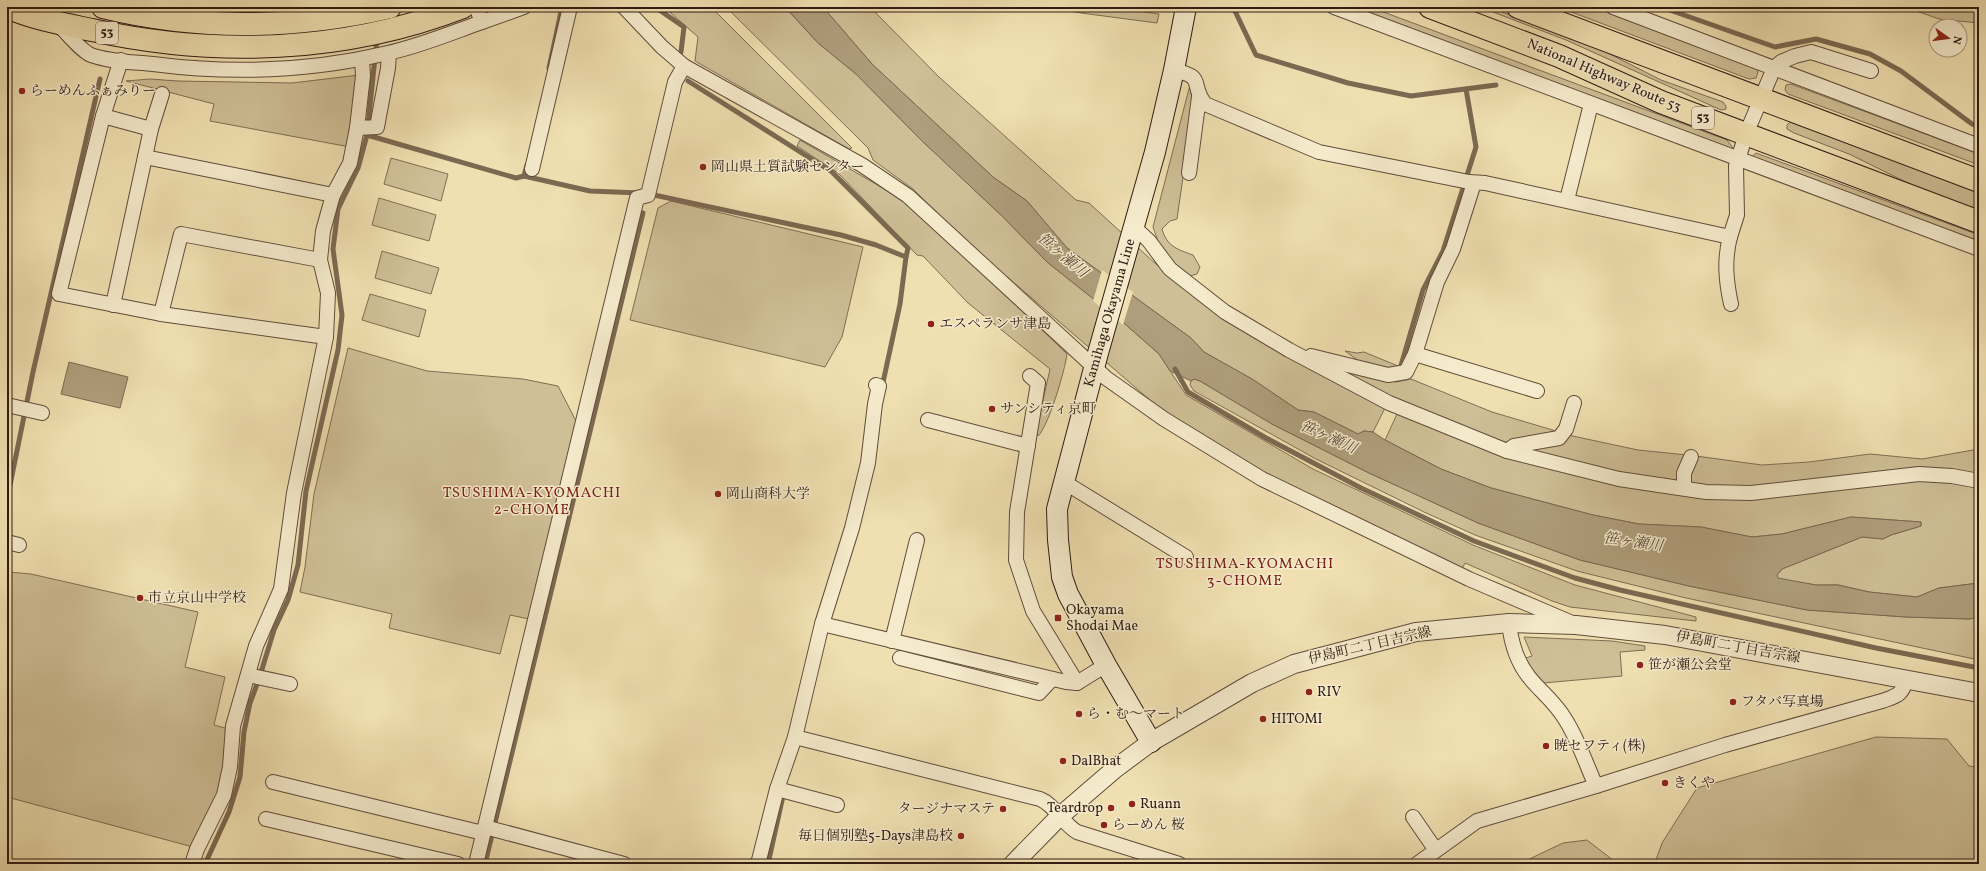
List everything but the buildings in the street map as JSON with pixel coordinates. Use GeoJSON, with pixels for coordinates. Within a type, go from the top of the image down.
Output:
{"type":"FeatureCollection","features":[{"type":"Feature","properties":{"kind":"highway","name":"53"},"geometry":{"type":"LineString","coordinates":[[103,7],[131,14],[196,23],[251,24],[302,22],[353,16],[390,7]]}},
{"type":"Feature","properties":{"kind":"highway","name":"53"},"geometry":{"type":"LineString","coordinates":[[12,14],[127,37],[193,46],[256,47],[304,45],[356,38],[400,28],[463,7]]}},
{"type":"Feature","properties":{"kind":"highway","name":"National Highway Route 53"},"geometry":{"type":"LineString","coordinates":[[1430,7],[1560,56],[1661,102],[1979,222]]}},
{"type":"Feature","properties":{"kind":"highway"},"geometry":{"type":"LineString","coordinates":[[1518,7],[1979,181]]}},
{"type":"Feature","properties":{"kind":"main road","name":"Kamihaga Okayama Line"},"geometry":{"type":"LineString","coordinates":[[1151,742],[1075,608],[1062,577],[1058,540],[1058,509],[1096,362],[1155,152],[1174,70],[1186,7]]}},
{"type":"Feature","properties":{"kind":"street"},"geometry":{"type":"LineString","coordinates":[[476,7],[482,22]]}},
{"type":"Feature","properties":{"kind":"street"},"geometry":{"type":"LineString","coordinates":[[56,22],[89,54],[107,60],[121,60],[180,67],[251,69],[300,66],[375,56],[524,7]]}},
{"type":"Feature","properties":{"kind":"street"},"geometry":{"type":"LineString","coordinates":[[532,169],[570,7]]}},
{"type":"Feature","properties":{"kind":"street"},"geometry":{"type":"LineString","coordinates":[[624,7],[662,47],[684,66],[862,165],[908,196],[1096,362],[1106,378],[1164,419],[1262,478],[1470,579],[1576,625]]}},
{"type":"Feature","properties":{"kind":"street"},"geometry":{"type":"LineString","coordinates":[[1334,7],[1979,249]]}},
{"type":"Feature","properties":{"kind":"street"},"geometry":{"type":"LineString","coordinates":[[1612,7],[1979,146]]}},
{"type":"Feature","properties":{"kind":"street"},"geometry":{"type":"LineString","coordinates":[[1731,304],[1726,280],[1726,251],[1737,214],[1736,166],[1746,134],[1774,68],[1781,62],[1795,56],[1811,52],[1871,71]]}},
{"type":"Feature","properties":{"kind":"street"},"geometry":{"type":"LineString","coordinates":[[192,864],[197,849],[224,795],[230,767],[233,726],[250,675],[256,646],[281,589],[294,493],[326,337],[328,293],[320,260],[323,231],[333,195],[350,163],[363,128],[363,76],[375,56]]}},
{"type":"Feature","properties":{"kind":"street"},"geometry":{"type":"LineString","coordinates":[[363,128],[377,127],[388,68],[375,56]]}},
{"type":"Feature","properties":{"kind":"street"},"geometry":{"type":"LineString","coordinates":[[121,60],[103,116],[59,294],[161,314],[326,337]]}},
{"type":"Feature","properties":{"kind":"street"},"geometry":{"type":"LineString","coordinates":[[476,864],[490,830],[637,198],[648,195],[674,82],[684,66]]}},
{"type":"Feature","properties":{"kind":"street"},"geometry":{"type":"LineString","coordinates":[[1174,70],[1190,73],[1195,78],[1199,97],[1189,173]]}},
{"type":"Feature","properties":{"kind":"street"},"geometry":{"type":"LineString","coordinates":[[113,305],[151,129],[162,94]]}},
{"type":"Feature","properties":{"kind":"street"},"geometry":{"type":"LineString","coordinates":[[1199,97],[1205,104],[1319,152],[1469,182],[1485,183],[1730,237]]}},
{"type":"Feature","properties":{"kind":"street"},"geometry":{"type":"LineString","coordinates":[[1567,200],[1591,104]]}},
{"type":"Feature","properties":{"kind":"street"},"geometry":{"type":"LineString","coordinates":[[103,116],[151,129]]}},
{"type":"Feature","properties":{"kind":"street"},"geometry":{"type":"LineString","coordinates":[[146,157],[333,195]]}},
{"type":"Feature","properties":{"kind":"street"},"geometry":{"type":"LineString","coordinates":[[1289,350],[1388,375],[1406,372],[1415,354],[1437,282],[1453,249],[1469,182]]}},
{"type":"Feature","properties":{"kind":"street"},"geometry":{"type":"LineString","coordinates":[[1133,231],[1149,241],[1170,269],[1225,312],[1289,350],[1389,403],[1507,451],[1619,479],[1706,492],[1752,493],[1919,474],[1952,476],[1979,481]]}},
{"type":"Feature","properties":{"kind":"street"},"geometry":{"type":"LineString","coordinates":[[161,314],[181,234],[320,260]]}},
{"type":"Feature","properties":{"kind":"street"},"geometry":{"type":"LineString","coordinates":[[1415,354],[1537,391]]}},
{"type":"Feature","properties":{"kind":"street"},"geometry":{"type":"LineString","coordinates":[[1030,376],[1038,383],[1017,512],[1016,560],[1033,610],[1078,683]]}},
{"type":"Feature","properties":{"kind":"street"},"geometry":{"type":"LineString","coordinates":[[758,864],[777,790],[795,737],[822,624],[852,528],[868,463],[875,404],[879,386],[876,385]]}},
{"type":"Feature","properties":{"kind":"street"},"geometry":{"type":"LineString","coordinates":[[1507,451],[1514,446],[1559,438],[1566,429],[1574,403]]}},
{"type":"Feature","properties":{"kind":"street"},"geometry":{"type":"LineString","coordinates":[[7,405],[42,413]]}},
{"type":"Feature","properties":{"kind":"street"},"geometry":{"type":"LineString","coordinates":[[928,420],[1028,446]]}},
{"type":"Feature","properties":{"kind":"street"},"geometry":{"type":"LineString","coordinates":[[1684,488],[1684,473],[1691,457]]}},
{"type":"Feature","properties":{"kind":"street"},"geometry":{"type":"LineString","coordinates":[[1064,482],[1186,556]]}},
{"type":"Feature","properties":{"kind":"street"},"geometry":{"type":"LineString","coordinates":[[892,641],[917,540]]}},
{"type":"Feature","properties":{"kind":"street"},"geometry":{"type":"LineString","coordinates":[[1509,623],[1510,635],[1519,663],[1529,678],[1554,702],[1566,720],[1596,786]]}},
{"type":"Feature","properties":{"kind":"street","name":"伊島町二丁目吉宗線"},"geometry":{"type":"LineString","coordinates":[[1013,864],[1059,817],[1100,780],[1151,742],[1252,683],[1294,664],[1416,632],[1509,623],[1576,625],[1688,638],[1979,693]]}},
{"type":"Feature","properties":{"kind":"street"},"geometry":{"type":"LineString","coordinates":[[822,624],[1052,679],[1078,683],[1106,665]]}},
{"type":"Feature","properties":{"kind":"street"},"geometry":{"type":"LineString","coordinates":[[900,658],[1039,694],[1052,679]]}},
{"type":"Feature","properties":{"kind":"street"},"geometry":{"type":"LineString","coordinates":[[250,675],[290,684]]}},
{"type":"Feature","properties":{"kind":"street"},"geometry":{"type":"LineString","coordinates":[[1417,864],[1435,849],[1477,821],[1596,786],[1725,745],[1882,701],[1897,695],[1904,690],[1906,679]]}},
{"type":"Feature","properties":{"kind":"street"},"geometry":{"type":"LineString","coordinates":[[795,737],[1047,801],[1059,817],[1077,832],[1179,864]]}},
{"type":"Feature","properties":{"kind":"street"},"geometry":{"type":"LineString","coordinates":[[273,782],[490,830],[624,864]]}},
{"type":"Feature","properties":{"kind":"street"},"geometry":{"type":"LineString","coordinates":[[777,790],[837,805]]}},
{"type":"Feature","properties":{"kind":"street"},"geometry":{"type":"LineString","coordinates":[[1413,817],[1435,849]]}},
{"type":"Feature","properties":{"kind":"street"},"geometry":{"type":"LineString","coordinates":[[266,819],[458,864]]}},
{"type":"Feature","properties":{"kind":"shaded area"},"geometry":{"type":"Polygon","coordinates":[[[664,7],[711,7],[852,148],[849,149],[695,61],[698,37],[664,7]]]}},
{"type":"Feature","properties":{"kind":"shaded area"},"geometry":{"type":"Polygon","coordinates":[[[726,7],[785,7],[818,43],[856,74],[920,139],[1002,216],[1047,262],[1125,324],[1159,354],[1186,395],[1313,469],[1473,545],[1575,585],[1696,617],[1696,621],[1570,607],[1552,601],[1465,563],[1462,569],[1265,473],[1165,413],[969,244],[913,189],[873,160],[868,148],[726,7]]]}},
{"type":"Feature","properties":{"kind":"shaded area"},"geometry":{"type":"Polygon","coordinates":[[[823,7],[870,7],[938,76],[1076,200],[1089,203],[1168,275],[1386,406],[1373,432],[1364,431],[1358,434],[1314,412],[1298,410],[1252,379],[1204,352],[1191,338],[1067,248],[1027,201],[993,177],[872,64],[823,7]]]}},
{"type":"Feature","properties":{"kind":"shaded area"},"geometry":{"type":"Polygon","coordinates":[[[1049,7],[1110,7],[1159,14],[1157,23],[1081,13],[1049,7]]]}},
{"type":"Feature","properties":{"kind":"shaded area"},"geometry":{"type":"Polygon","coordinates":[[[1351,7],[1370,7],[1727,140],[1733,148],[1732,151],[1351,7]]]}},
{"type":"Feature","properties":{"kind":"shaded area"},"geometry":{"type":"Polygon","coordinates":[[[1480,7],[1489,7],[1602,50],[1661,80],[1723,102],[1726,109],[1721,110],[1566,40],[1480,7]]]}},
{"type":"Feature","properties":{"kind":"shaded area"},"geometry":{"type":"Polygon","coordinates":[[[1558,7],[1597,7],[1755,67],[1758,72],[1756,78],[1749,79],[1558,7]]]}},
{"type":"Feature","properties":{"kind":"shaded area"},"geometry":{"type":"Polygon","coordinates":[[[1905,7],[1979,7],[1979,23],[1968,22],[1968,18],[1936,18],[1905,7]]]}},
{"type":"Feature","properties":{"kind":"shaded area"},"geometry":{"type":"Polygon","coordinates":[[[359,75],[350,147],[210,121],[214,104],[126,81],[150,79],[178,81],[292,83],[359,75]]]}},
{"type":"Feature","properties":{"kind":"shaded area"},"geometry":{"type":"Polygon","coordinates":[[[1791,84],[1979,154],[1979,165],[1788,94],[1785,90],[1786,85],[1791,84]]]}},
{"type":"Feature","properties":{"kind":"shaded area"},"geometry":{"type":"Polygon","coordinates":[[[1190,85],[1193,107],[1177,219],[1170,221],[1162,229],[1164,235],[1173,246],[1193,255],[1200,267],[1197,274],[1190,276],[1170,261],[1166,256],[1153,227],[1190,85]]]}},
{"type":"Feature","properties":{"kind":"shaded area"},"geometry":{"type":"Polygon","coordinates":[[[1790,122],[1979,192],[1979,211],[1916,187],[1849,154],[1794,133],[1787,129],[1787,125],[1790,122]]]}},
{"type":"Feature","properties":{"kind":"shaded area"},"geometry":{"type":"Polygon","coordinates":[[[800,140],[905,201],[965,255],[1067,354],[1060,384],[1047,421],[1038,436],[1036,431],[1050,369],[968,303],[923,256],[917,255],[838,173],[797,146],[800,140]]]}},
{"type":"Feature","properties":{"kind":"shaded area"},"geometry":{"type":"Polygon","coordinates":[[[1756,153],[1979,235],[1979,244],[1750,158],[1756,153]]]}},
{"type":"Feature","properties":{"kind":"shaded area"},"geometry":{"type":"Polygon","coordinates":[[[391,158],[448,174],[441,201],[384,184],[391,158]]]}},
{"type":"Feature","properties":{"kind":"shaded area"},"geometry":{"type":"Polygon","coordinates":[[[379,198],[436,215],[429,241],[372,225],[379,198]]]}},
{"type":"Feature","properties":{"kind":"shaded area"},"geometry":{"type":"Polygon","coordinates":[[[671,201],[863,247],[842,337],[825,367],[630,320],[658,208],[671,201]]]}},
{"type":"Feature","properties":{"kind":"shaded area"},"geometry":{"type":"Polygon","coordinates":[[[382,251],[439,268],[431,294],[375,278],[382,251]]]}},
{"type":"Feature","properties":{"kind":"shaded area"},"geometry":{"type":"Polygon","coordinates":[[[370,294],[426,310],[419,337],[362,320],[370,294]]]}},
{"type":"Feature","properties":{"kind":"shaded area"},"geometry":{"type":"Polygon","coordinates":[[[348,348],[427,371],[523,379],[558,386],[576,421],[529,619],[510,615],[500,654],[389,628],[392,614],[300,592],[305,567],[314,494],[348,348]]]}},
{"type":"Feature","properties":{"kind":"shaded area"},"geometry":{"type":"Polygon","coordinates":[[[1345,351],[1357,353],[1364,352],[1398,366],[1397,370],[1364,365],[1345,351]]]}},
{"type":"Feature","properties":{"kind":"shaded area"},"geometry":{"type":"Polygon","coordinates":[[[1317,359],[1396,382],[1411,379],[1492,412],[1556,431],[1553,436],[1509,443],[1469,432],[1391,399],[1317,359]]]}},
{"type":"Feature","properties":{"kind":"shaded area"},"geometry":{"type":"Polygon","coordinates":[[[1194,379],[1200,381],[1272,424],[1369,473],[1478,523],[1580,560],[1689,586],[1807,610],[1906,617],[1970,619],[1979,617],[1979,660],[1686,598],[1577,571],[1475,535],[1424,512],[1316,459],[1194,391],[1190,385],[1191,381],[1194,379]]]}},
{"type":"Feature","properties":{"kind":"shaded area"},"geometry":{"type":"Polygon","coordinates":[[[1398,412],[1467,440],[1706,496],[1920,478],[1979,485],[1979,583],[1939,588],[1917,597],[1869,592],[1838,585],[1816,585],[1778,579],[1777,575],[1782,569],[1862,537],[1883,539],[1921,526],[1921,522],[1851,517],[1782,534],[1752,537],[1701,527],[1639,524],[1593,515],[1491,488],[1441,469],[1385,440],[1398,412]]]}},
{"type":"Feature","properties":{"kind":"shaded area"},"geometry":{"type":"Polygon","coordinates":[[[1568,435],[1638,450],[1687,455],[1680,484],[1620,474],[1518,449],[1568,435]]]}},
{"type":"Feature","properties":{"kind":"shaded area"},"geometry":{"type":"Polygon","coordinates":[[[1979,449],[1979,477],[1751,489],[1688,485],[1696,456],[1762,465],[1809,462],[1870,454],[1922,459],[1979,449]]]}},
{"type":"Feature","properties":{"kind":"shaded area"},"geometry":{"type":"Polygon","coordinates":[[[8,572],[31,574],[198,612],[185,667],[225,677],[214,725],[228,729],[220,794],[193,847],[7,797],[8,572]]]}},
{"type":"Feature","properties":{"kind":"shaded area"},"geometry":{"type":"Polygon","coordinates":[[[1524,637],[1612,641],[1645,646],[1645,650],[1620,652],[1622,676],[1543,683],[1530,668],[1526,658],[1532,656],[1524,637]]]}},
{"type":"Feature","properties":{"kind":"shaded area"},"geometry":{"type":"Polygon","coordinates":[[[1876,737],[1947,739],[1969,766],[1979,767],[1979,864],[1647,864],[1656,860],[1662,843],[1697,788],[1876,737]]]}},
{"type":"Feature","properties":{"kind":"shaded area"},"geometry":{"type":"Polygon","coordinates":[[[1587,840],[1618,864],[1519,864],[1563,843],[1587,840]]]}},
{"type":"Feature","properties":{"kind":"water","name":"笹ヶ瀬川"},"geometry":{"type":"Polygon","coordinates":[[[785,7],[823,7],[872,64],[993,177],[1027,201],[1067,248],[1191,338],[1204,352],[1252,379],[1298,410],[1314,412],[1358,434],[1364,431],[1373,432],[1385,440],[1441,469],[1491,488],[1593,515],[1639,524],[1701,527],[1752,537],[1782,534],[1851,517],[1921,522],[1921,526],[1883,539],[1862,537],[1782,569],[1777,575],[1778,578],[1816,585],[1838,585],[1869,592],[1917,597],[1939,588],[1979,583],[1979,617],[1970,619],[1906,617],[1807,610],[1689,586],[1580,560],[1478,523],[1369,473],[1272,424],[1200,381],[1194,379],[1191,381],[1170,371],[1159,354],[1125,324],[1047,262],[1002,216],[920,139],[856,74],[818,43],[785,7]]]}},
{"type":"Feature","properties":{"kind":"water"},"geometry":{"type":"Polygon","coordinates":[[[69,362],[128,377],[120,408],[61,394],[69,362]]]}},
{"type":"Feature","properties":{"kind":"pier"},"geometry":{"type":"Polygon","coordinates":[[[1102,270],[1133,292],[1123,325],[1093,301],[1102,270]]]}},
{"type":"Feature","properties":{"kind":"waterway"},"geometry":{"type":"LineString","coordinates":[[549,68],[562,7]]}},
{"type":"Feature","properties":{"kind":"waterway"},"geometry":{"type":"LineString","coordinates":[[655,7],[684,27],[681,52]]}},
{"type":"Feature","properties":{"kind":"waterway"},"geometry":{"type":"LineString","coordinates":[[1233,7],[1256,55],[1348,83],[1411,96],[1496,85]]}},
{"type":"Feature","properties":{"kind":"waterway"},"geometry":{"type":"LineString","coordinates":[[1664,8],[1775,47],[1816,39],[1870,54],[1901,71],[1972,124],[1979,127]]}},
{"type":"Feature","properties":{"kind":"waterway"},"geometry":{"type":"LineString","coordinates":[[205,864],[229,812],[240,777],[244,732],[250,703],[274,630],[288,600],[298,565],[306,491],[338,350],[342,315],[333,249],[338,209],[358,168],[367,135],[377,38]]}},
{"type":"Feature","properties":{"kind":"waterway"},"geometry":{"type":"LineString","coordinates":[[7,500],[33,372],[100,79]]}},
{"type":"Feature","properties":{"kind":"waterway"},"geometry":{"type":"LineString","coordinates":[[688,81],[832,172],[908,248],[906,257]]}},
{"type":"Feature","properties":{"kind":"waterway"},"geometry":{"type":"LineString","coordinates":[[1400,369],[1423,290],[1443,251],[1476,147],[1466,89]]}},
{"type":"Feature","properties":{"kind":"waterway"},"geometry":{"type":"LineString","coordinates":[[367,135],[516,178],[524,176]]}},
{"type":"Feature","properties":{"kind":"waterway"},"geometry":{"type":"LineString","coordinates":[[527,165],[524,176],[590,191],[640,193]]}},
{"type":"Feature","properties":{"kind":"waterway"},"geometry":{"type":"LineString","coordinates":[[654,195],[841,235],[876,245],[906,257],[900,304],[882,387]]}},
{"type":"Feature","properties":{"kind":"waterway"},"geometry":{"type":"LineString","coordinates":[[485,864],[643,213]]}},
{"type":"Feature","properties":{"kind":"waterway"},"geometry":{"type":"LineString","coordinates":[[1175,369],[1188,392],[1266,438],[1361,488],[1474,541],[1575,578],[1620,590],[1876,648],[1979,668]]}},
{"type":"Feature","properties":{"kind":"waterway"},"geometry":{"type":"LineString","coordinates":[[768,864],[783,796]]}},
{"type":"Feature","properties":{"kind":"place","name":"らーめんふぁみりー"},"geometry":{"type":"Point","coordinates":[22,91]}},
{"type":"Feature","properties":{"kind":"place","name":"岡山県土質試験センター"},"geometry":{"type":"Point","coordinates":[703,167]}},
{"type":"Feature","properties":{"kind":"place","name":"エスペランサ津島"},"geometry":{"type":"Point","coordinates":[931,324]}},
{"type":"Feature","properties":{"kind":"place","name":"サンシティ京町"},"geometry":{"type":"Point","coordinates":[992,409]}},
{"type":"Feature","properties":{"kind":"place","name":"岡山商科大学"},"geometry":{"type":"Point","coordinates":[718,494]}},
{"type":"Feature","properties":{"kind":"place","name":"市立京山中学校"},"geometry":{"type":"Point","coordinates":[140,598]}},
{"type":"Feature","properties":{"kind":"place","name":"Okayama Shodai Mae"},"geometry":{"type":"Point","coordinates":[1058,618]}},
{"type":"Feature","properties":{"kind":"place","name":"笹が瀬公会堂"},"geometry":{"type":"Point","coordinates":[1640,665]}},
{"type":"Feature","properties":{"kind":"place","name":"RIV"},"geometry":{"type":"Point","coordinates":[1309,692]}},
{"type":"Feature","properties":{"kind":"place","name":"フタバ写真場"},"geometry":{"type":"Point","coordinates":[1733,702]}},
{"type":"Feature","properties":{"kind":"place","name":"ら・む〜マート"},"geometry":{"type":"Point","coordinates":[1079,714]}},
{"type":"Feature","properties":{"kind":"place","name":"HITOMI"},"geometry":{"type":"Point","coordinates":[1263,719]}},
{"type":"Feature","properties":{"kind":"place","name":"暁セフティ(株)"},"geometry":{"type":"Point","coordinates":[1546,746]}},
{"type":"Feature","properties":{"kind":"place","name":"DalBhat"},"geometry":{"type":"Point","coordinates":[1063,761]}},
{"type":"Feature","properties":{"kind":"place","name":"きくや"},"geometry":{"type":"Point","coordinates":[1665,783]}},
{"type":"Feature","properties":{"kind":"place","name":"Ruann"},"geometry":{"type":"Point","coordinates":[1132,804]}},
{"type":"Feature","properties":{"kind":"place","name":"Teardrop"},"geometry":{"type":"Point","coordinates":[1111,808]}},
{"type":"Feature","properties":{"kind":"place","name":"タージナマステ"},"geometry":{"type":"Point","coordinates":[1003,809]}},
{"type":"Feature","properties":{"kind":"place","name":"らーめん 桜"},"geometry":{"type":"Point","coordinates":[1104,825]}},
{"type":"Feature","properties":{"kind":"place","name":"毎日個別塾5-Days津島校"},"geometry":{"type":"Point","coordinates":[961,836]}},
{"type":"Feature","properties":{"kind":"district","name":"TSUSHIMA-KYOMACHI 2-CHOME"},"geometry":{"type":"Point","coordinates":[532,502]}},
{"type":"Feature","properties":{"kind":"district","name":"TSUSHIMA-KYOMACHI 3-CHOME"},"geometry":{"type":"Point","coordinates":[1245,572]}}]}
